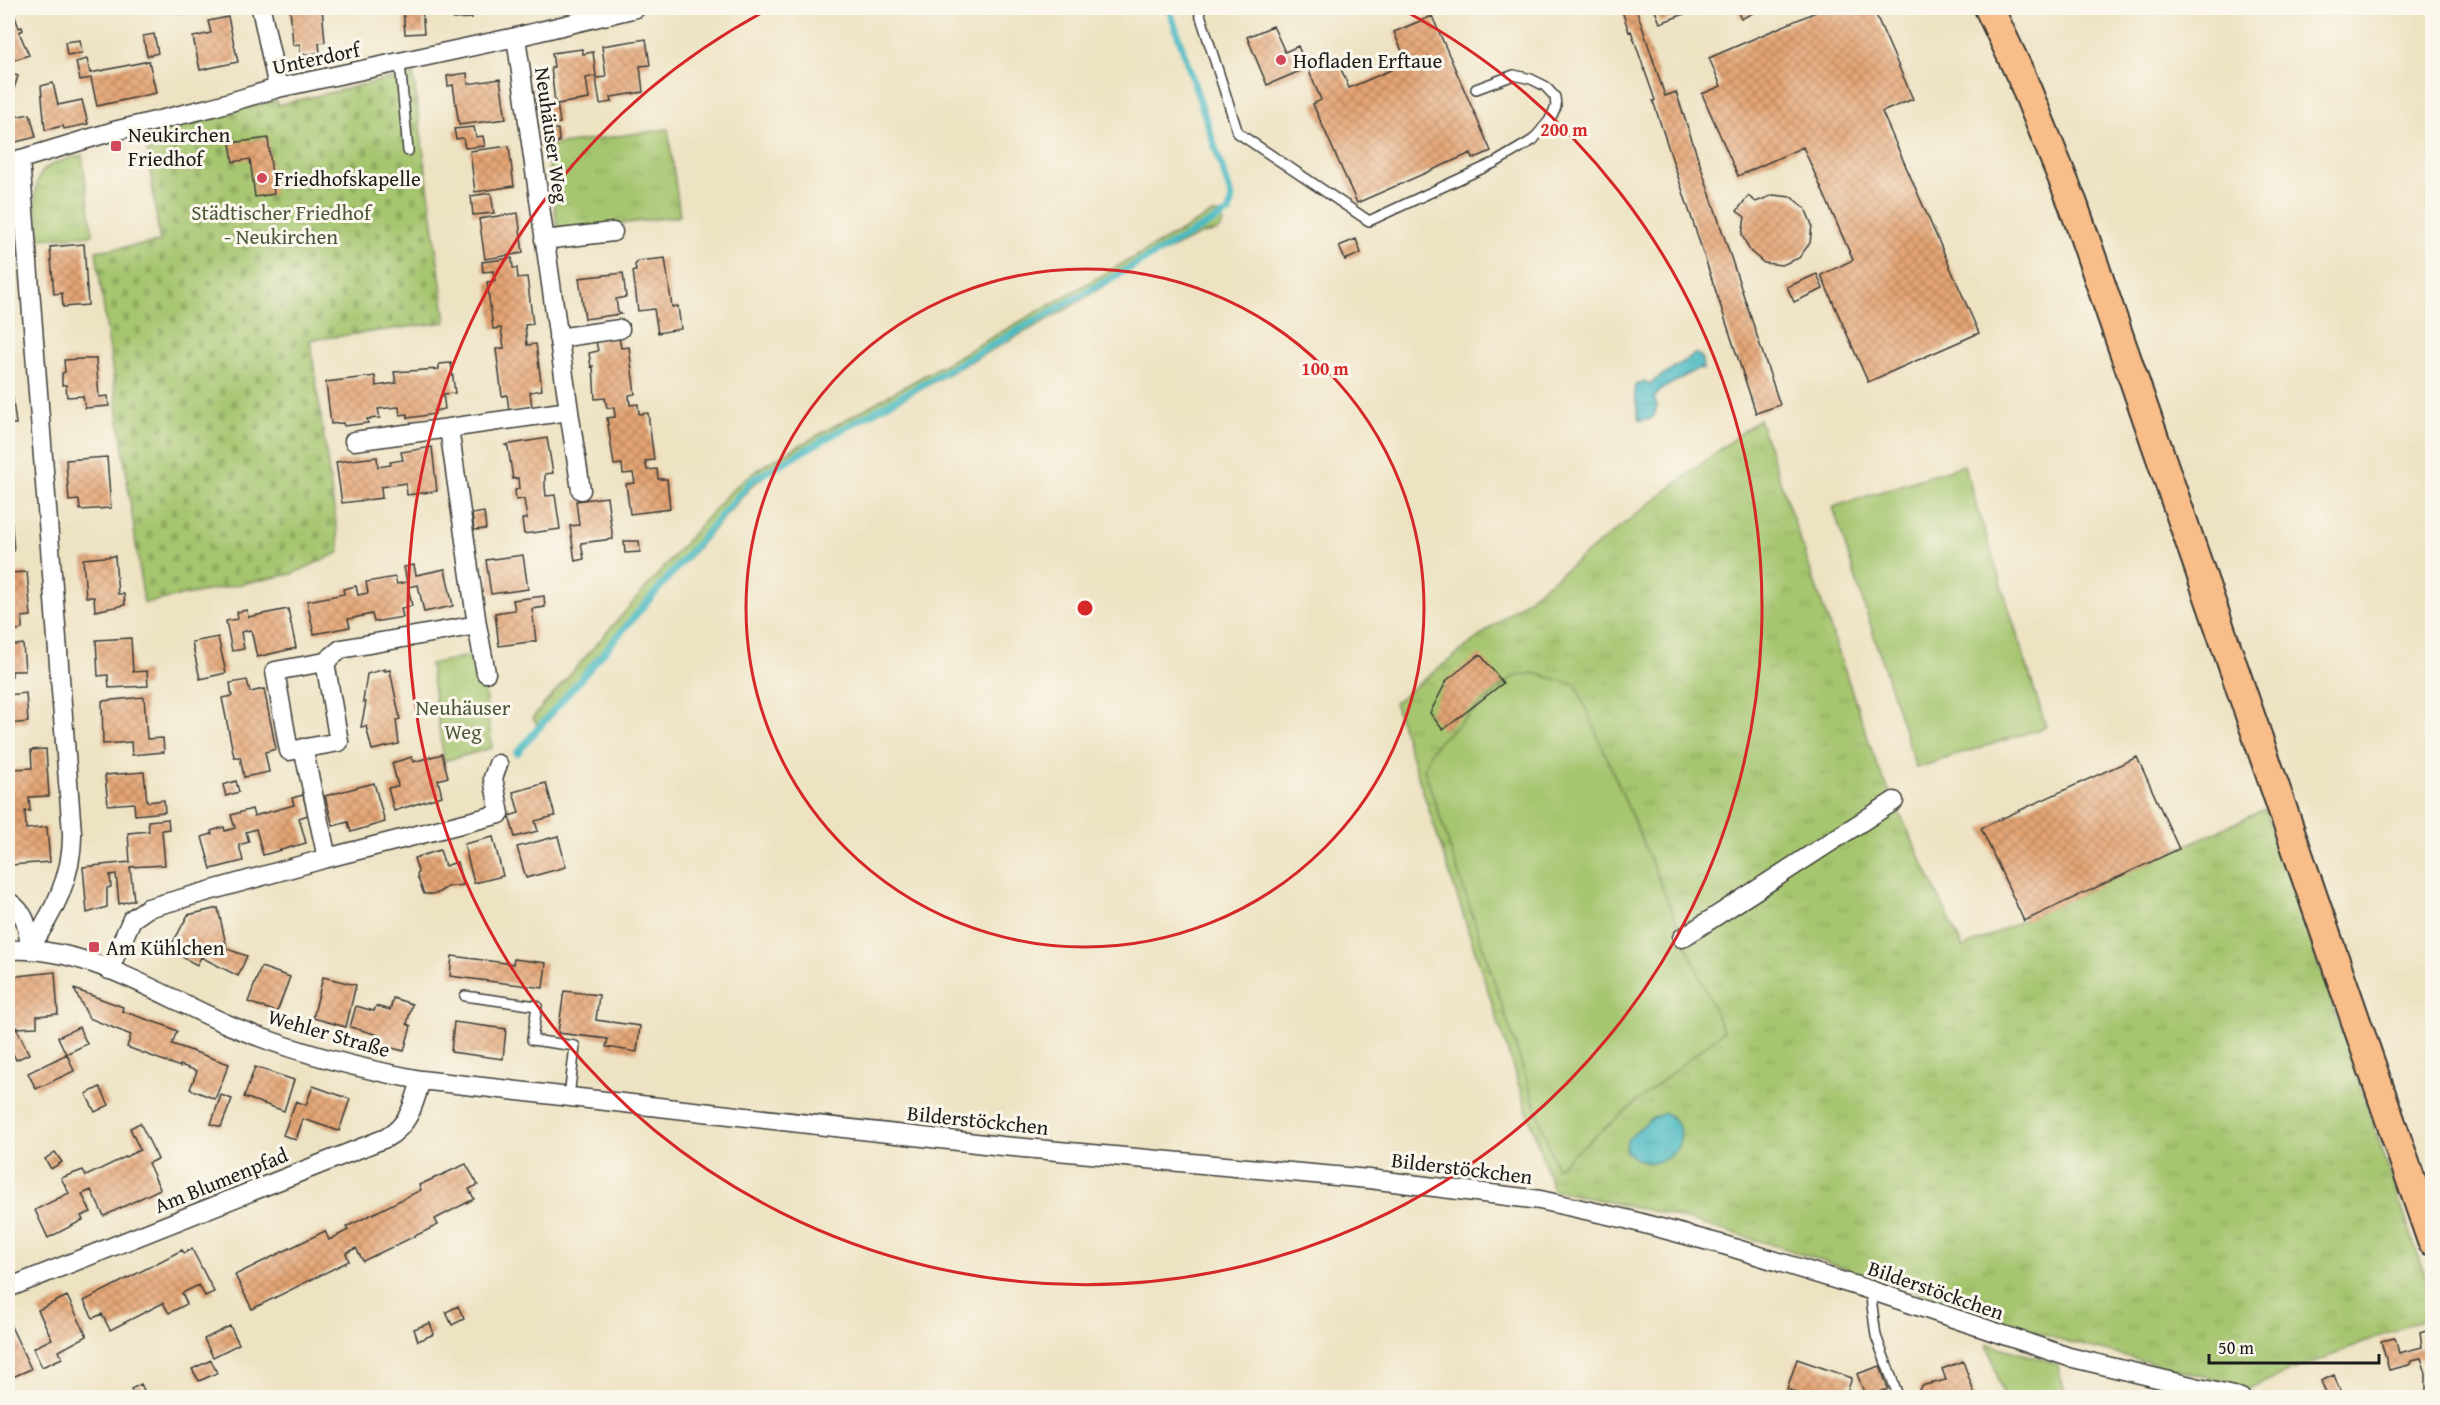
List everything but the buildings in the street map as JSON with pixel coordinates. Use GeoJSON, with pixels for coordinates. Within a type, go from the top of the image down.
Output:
{"type":"FeatureCollection","features":[{"type":"Feature","properties":{"kind":"main road"},"geometry":{"type":"LineString","coordinates":[[1989,8],[2022,78],[2073,204],[2433,1241]]}},
{"type":"Feature","properties":{"kind":"street"},"geometry":{"type":"LineString","coordinates":[[261,8],[278,88]]}},
{"type":"Feature","properties":{"kind":"street","name":"Unterdorf"},"geometry":{"type":"LineString","coordinates":[[14,161],[278,88],[400,63],[636,8]]}},
{"type":"Feature","properties":{"kind":"street","name":"Neuhäuser Weg"},"geometry":{"type":"LineString","coordinates":[[516,37],[581,490]]}},
{"type":"Feature","properties":{"kind":"street"},"geometry":{"type":"LineString","coordinates":[[14,161],[73,843],[61,894],[30,948]]}},
{"type":"Feature","properties":{"kind":"street"},"geometry":{"type":"LineString","coordinates":[[544,240],[614,232]]}},
{"type":"Feature","properties":{"kind":"street"},"geometry":{"type":"LineString","coordinates":[[558,338],[620,329]]}},
{"type":"Feature","properties":{"kind":"street"},"geometry":{"type":"LineString","coordinates":[[354,441],[568,411]]}},
{"type":"Feature","properties":{"kind":"street"},"geometry":{"type":"LineString","coordinates":[[449,428],[486,673]]}},
{"type":"Feature","properties":{"kind":"street"},"geometry":{"type":"LineString","coordinates":[[325,662],[339,742],[289,751],[275,671],[325,662],[341,649],[477,625]]}},
{"type":"Feature","properties":{"kind":"street"},"geometry":{"type":"LineString","coordinates":[[303,748],[327,858]]}},
{"type":"Feature","properties":{"kind":"street"},"geometry":{"type":"LineString","coordinates":[[109,970],[128,925],[142,911],[327,858],[500,814],[493,778],[498,764]]}},
{"type":"Feature","properties":{"kind":"street"},"geometry":{"type":"LineString","coordinates":[[1682,938],[1894,801]]}},
{"type":"Feature","properties":{"kind":"street"},"geometry":{"type":"LineString","coordinates":[[8,901],[20,910],[27,922],[30,948]]}},
{"type":"Feature","properties":{"kind":"street","name":"Wehler Straße"},"geometry":{"type":"LineString","coordinates":[[8,950],[30,948],[109,970],[228,1024],[283,1045],[358,1067],[421,1080],[653,1107]]}},
{"type":"Feature","properties":{"kind":"street","name":"Am Blumenpfad"},"geometry":{"type":"LineString","coordinates":[[8,1288],[386,1138],[399,1130],[408,1118],[421,1080]]}},
{"type":"Feature","properties":{"kind":"street","name":"Bilderstöckchen"},"geometry":{"type":"LineString","coordinates":[[653,1107],[1002,1146],[1357,1178],[1512,1195],[1676,1231],[1870,1290],[2068,1357],[2241,1398]]}},
{"type":"Feature","properties":{"kind":"lane"},"geometry":{"type":"LineString","coordinates":[[1198,8],[1238,133],[1369,221],[1496,162],[1533,140],[1549,122],[1556,107],[1555,97],[1545,86],[1531,79],[1514,75],[1476,89]]}},
{"type":"Feature","properties":{"kind":"lane"},"geometry":{"type":"LineString","coordinates":[[400,63],[408,151]]}},
{"type":"Feature","properties":{"kind":"lane"},"geometry":{"type":"LineString","coordinates":[[465,996],[537,1006],[532,1040],[575,1046],[569,1097]]}},
{"type":"Feature","properties":{"kind":"lane"},"geometry":{"type":"LineString","coordinates":[[1870,1290],[1876,1336],[1899,1398]]}},
{"type":"Feature","properties":{"kind":"green space","name":"Städtischer Friedhof - Neukirchen"},"geometry":{"type":"Polygon","coordinates":[[[413,73],[446,322],[310,340],[340,552],[292,574],[144,603],[96,251],[160,242],[145,134],[276,100],[278,105],[413,73]]]}},
{"type":"Feature","properties":{"kind":"green space"},"geometry":{"type":"Polygon","coordinates":[[[668,129],[680,216],[558,232],[546,146],[668,129]]]}},
{"type":"Feature","properties":{"kind":"green space"},"geometry":{"type":"Polygon","coordinates":[[[82,155],[93,235],[40,239],[35,199],[38,179],[51,165],[82,155]]]}},
{"type":"Feature","properties":{"kind":"green space"},"geometry":{"type":"Polygon","coordinates":[[[1211,214],[1220,214],[1223,221],[1221,228],[1215,232],[1202,234],[1134,267],[1067,309],[771,471],[752,486],[539,729],[533,717],[725,497],[744,479],[765,465],[1211,214]]]}},
{"type":"Feature","properties":{"kind":"green space"},"geometry":{"type":"Polygon","coordinates":[[[1759,419],[1877,765],[1963,948],[2265,809],[2432,1295],[2432,1316],[2249,1388],[2054,1338],[1780,1247],[1666,1214],[1553,1190],[1394,703],[1759,419]]]}},
{"type":"Feature","properties":{"kind":"green space"},"geometry":{"type":"Polygon","coordinates":[[[1964,465],[2046,727],[1916,768],[1833,507],[1964,465]]]}},
{"type":"Feature","properties":{"kind":"green space","name":"Neuhäuser Weg"},"geometry":{"type":"Polygon","coordinates":[[[480,654],[492,748],[444,761],[430,664],[480,654]]]}},
{"type":"Feature","properties":{"kind":"green space"},"geometry":{"type":"Polygon","coordinates":[[[1534,673],[1576,685],[1723,1031],[1556,1168],[1424,769],[1431,751],[1438,742],[1513,677],[1534,673]]]}},
{"type":"Feature","properties":{"kind":"green space"},"geometry":{"type":"Polygon","coordinates":[[[1987,1344],[2056,1363],[2067,1397],[2004,1397],[1987,1344]]]}},
{"type":"Feature","properties":{"kind":"water"},"geometry":{"type":"Polygon","coordinates":[[[1696,353],[1702,358],[1703,370],[1699,368],[1659,391],[1654,399],[1657,406],[1654,416],[1649,420],[1639,420],[1634,389],[1636,384],[1645,381],[1649,384],[1696,353]]]}},
{"type":"Feature","properties":{"kind":"water"},"geometry":{"type":"Polygon","coordinates":[[[1665,1113],[1676,1122],[1680,1132],[1679,1143],[1674,1152],[1664,1159],[1653,1162],[1640,1160],[1626,1152],[1627,1140],[1650,1119],[1665,1113]]]}},
{"type":"Feature","properties":{"kind":"waterway"},"geometry":{"type":"LineString","coordinates":[[1169,8],[1232,198],[1229,212]]}},
{"type":"Feature","properties":{"kind":"waterway"},"geometry":{"type":"LineString","coordinates":[[517,753],[752,480],[1224,215]]}},
{"type":"Feature","properties":{"kind":"place","name":"Hofladen Erftaue"},"geometry":{"type":"Point","coordinates":[1281,60]}},
{"type":"Feature","properties":{"kind":"place","name":"Neukirchen Friedhof"},"geometry":{"type":"Point","coordinates":[116,146]}},
{"type":"Feature","properties":{"kind":"place","name":"Friedhofskapelle"},"geometry":{"type":"Point","coordinates":[262,178]}},
{"type":"Feature","properties":{"kind":"place","name":"Am Kühlchen"},"geometry":{"type":"Point","coordinates":[94,947]}}]}
